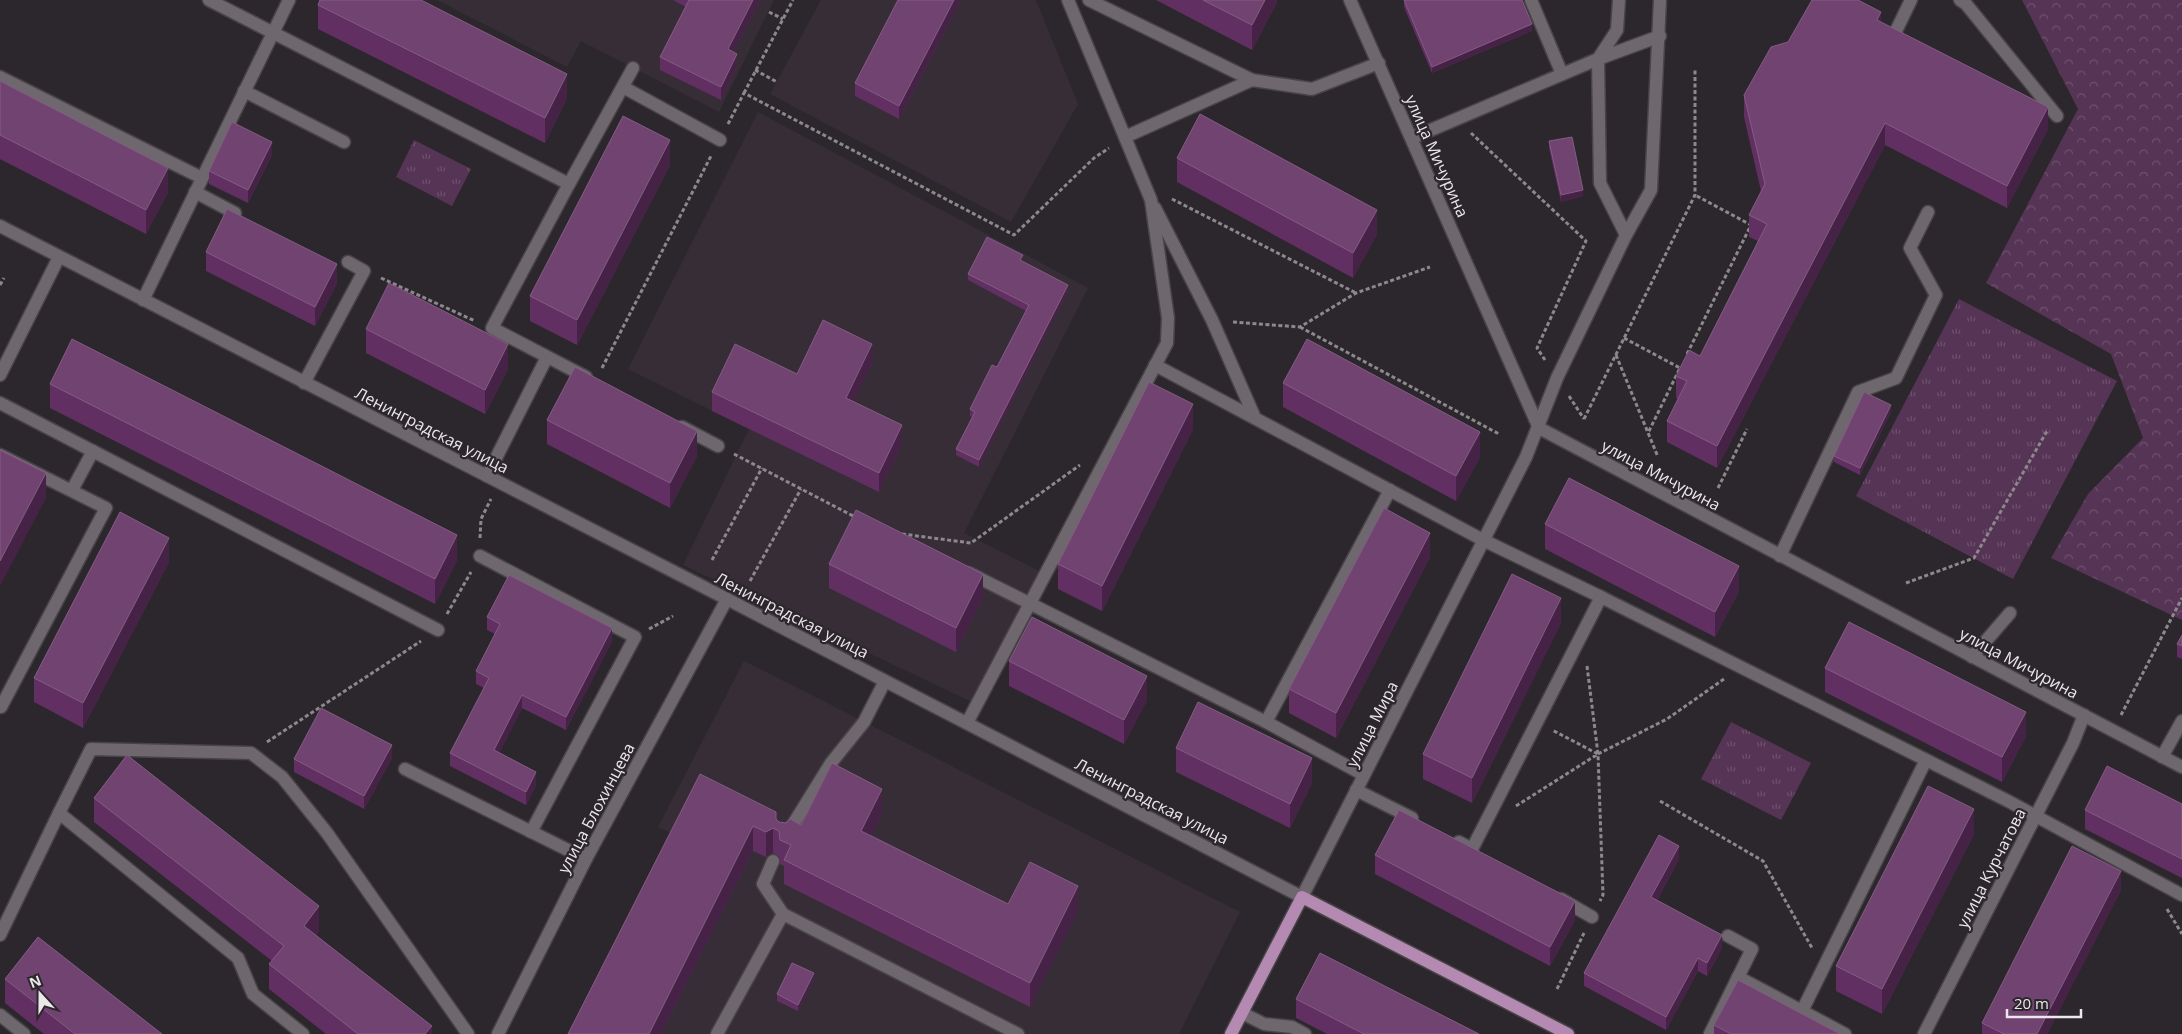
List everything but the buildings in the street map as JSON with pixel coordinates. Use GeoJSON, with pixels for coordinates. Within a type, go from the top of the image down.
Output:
{"type":"FeatureCollection","features":[{"type":"Feature","properties":{"kind":"main road","name":"улица Мира"},"geometry":{"type":"LineString","coordinates":[[1231,1034],[1302,897]]}},
{"type":"Feature","properties":{"kind":"main road","name":"Ленинградская улица"},"geometry":{"type":"LineString","coordinates":[[1302,897],[1567,1034]]}},
{"type":"Feature","properties":{"kind":"street"},"geometry":{"type":"LineString","coordinates":[[209,0],[569,184]]}},
{"type":"Feature","properties":{"kind":"street"},"geometry":{"type":"LineString","coordinates":[[143,300],[272,32],[290,0]]}},
{"type":"Feature","properties":{"kind":"street"},"geometry":{"type":"LineString","coordinates":[[1068,0],[1151,200],[1212,320],[1255,418]]}},
{"type":"Feature","properties":{"kind":"street"},"geometry":{"type":"LineString","coordinates":[[1089,0],[1252,80],[1312,89],[1379,63]]}},
{"type":"Feature","properties":{"kind":"street","name":"улица Мичурина"},"geometry":{"type":"LineString","coordinates":[[1350,0],[1539,428],[2182,768]]}},
{"type":"Feature","properties":{"kind":"street"},"geometry":{"type":"LineString","coordinates":[[1531,0],[1562,74]]}},
{"type":"Feature","properties":{"kind":"street"},"geometry":{"type":"LineString","coordinates":[[1619,0],[1617,30],[1598,59],[1600,183],[1626,235]]}},
{"type":"Feature","properties":{"kind":"street","name":"улица Мира"},"geometry":{"type":"LineString","coordinates":[[1302,897],[1484,540],[1539,428],[1557,378],[1626,235],[1651,190],[1660,36],[1660,0]]}},
{"type":"Feature","properties":{"kind":"street"},"geometry":{"type":"LineString","coordinates":[[1895,33],[1911,0]]}},
{"type":"Feature","properties":{"kind":"street"},"geometry":{"type":"LineString","coordinates":[[1960,0],[1966,4],[2057,116]]}},
{"type":"Feature","properties":{"kind":"street"},"geometry":{"type":"LineString","coordinates":[[1412,138],[1598,59],[1660,36]]}},
{"type":"Feature","properties":{"kind":"street"},"geometry":{"type":"LineString","coordinates":[[594,382],[492,328],[633,68]]}},
{"type":"Feature","properties":{"kind":"street"},"geometry":{"type":"LineString","coordinates":[[0,77],[202,178]]}},
{"type":"Feature","properties":{"kind":"street"},"geometry":{"type":"LineString","coordinates":[[1124,137],[1252,80]]}},
{"type":"Feature","properties":{"kind":"street"},"geometry":{"type":"LineString","coordinates":[[623,87],[720,140]]}},
{"type":"Feature","properties":{"kind":"street"},"geometry":{"type":"LineString","coordinates":[[244,91],[344,142]]}},
{"type":"Feature","properties":{"kind":"street"},"geometry":{"type":"LineString","coordinates":[[195,192],[235,213]]}},
{"type":"Feature","properties":{"kind":"street"},"geometry":{"type":"LineString","coordinates":[[967,723],[1167,343],[1168,318],[1151,200]]}},
{"type":"Feature","properties":{"kind":"street"},"geometry":{"type":"LineString","coordinates":[[1780,556],[1858,392],[1896,378],[1936,295],[1910,248],[1928,212]]}},
{"type":"Feature","properties":{"kind":"street","name":"Ленинградская улица"},"geometry":{"type":"LineString","coordinates":[[0,226],[1302,897]]}},
{"type":"Feature","properties":{"kind":"street"},"geometry":{"type":"LineString","coordinates":[[0,375],[60,257]]}},
{"type":"Feature","properties":{"kind":"street"},"geometry":{"type":"LineString","coordinates":[[304,383],[364,271],[348,262]]}},
{"type":"Feature","properties":{"kind":"street"},"geometry":{"type":"LineString","coordinates":[[487,476],[548,358]]}},
{"type":"Feature","properties":{"kind":"street"},"geometry":{"type":"LineString","coordinates":[[1155,365],[1484,540],[1926,760],[2036,816],[2182,895]]}},
{"type":"Feature","properties":{"kind":"street"},"geometry":{"type":"LineString","coordinates":[[0,403],[438,630]]}},
{"type":"Feature","properties":{"kind":"street"},"geometry":{"type":"LineString","coordinates":[[674,423],[718,446]]}},
{"type":"Feature","properties":{"kind":"street"},"geometry":{"type":"LineString","coordinates":[[72,490],[93,451]]}},
{"type":"Feature","properties":{"kind":"street"},"geometry":{"type":"LineString","coordinates":[[0,455],[106,508],[1,707]]}},
{"type":"Feature","properties":{"kind":"street"},"geometry":{"type":"LineString","coordinates":[[1266,722],[1390,490]]}},
{"type":"Feature","properties":{"kind":"street"},"geometry":{"type":"LineString","coordinates":[[480,556],[635,637],[531,832]]}},
{"type":"Feature","properties":{"kind":"street"},"geometry":{"type":"LineString","coordinates":[[961,569],[1266,722],[1364,775]]}},
{"type":"Feature","properties":{"kind":"street"},"geometry":{"type":"LineString","coordinates":[[1447,836],[1476,851],[1483,827],[1601,597]]}},
{"type":"Feature","properties":{"kind":"street","name":"улица Блохинцева"},"geometry":{"type":"LineString","coordinates":[[498,1034],[586,859],[727,599]]}},
{"type":"Feature","properties":{"kind":"street"},"geometry":{"type":"LineString","coordinates":[[1972,657],[2010,613]]}},
{"type":"Feature","properties":{"kind":"street"},"geometry":{"type":"LineString","coordinates":[[783,840],[832,763],[864,722],[886,681]]}},
{"type":"Feature","properties":{"kind":"street","name":"улица Курчатова"},"geometry":{"type":"LineString","coordinates":[[1924,1034],[2073,743],[2084,715]]}},
{"type":"Feature","properties":{"kind":"street"},"geometry":{"type":"LineString","coordinates":[[2162,757],[2182,721]]}},
{"type":"Feature","properties":{"kind":"street"},"geometry":{"type":"LineString","coordinates":[[0,935],[91,749],[251,753],[282,777],[327,833],[468,1034]]}},
{"type":"Feature","properties":{"kind":"street"},"geometry":{"type":"LineString","coordinates":[[1802,1011],[1926,760]]}},
{"type":"Feature","properties":{"kind":"street"},"geometry":{"type":"LineString","coordinates":[[405,769],[586,859]]}},
{"type":"Feature","properties":{"kind":"street"},"geometry":{"type":"LineString","coordinates":[[1356,790],[1421,823]]}},
{"type":"Feature","properties":{"kind":"street"},"geometry":{"type":"LineString","coordinates":[[60,813],[238,958],[253,994],[303,1034]]}},
{"type":"Feature","properties":{"kind":"street"},"geometry":{"type":"LineString","coordinates":[[773,861],[763,884],[783,914],[1018,1034]]}},
{"type":"Feature","properties":{"kind":"street"},"geometry":{"type":"LineString","coordinates":[[1549,892],[1592,917]]}},
{"type":"Feature","properties":{"kind":"street"},"geometry":{"type":"LineString","coordinates":[[717,1034],[783,914]]}},
{"type":"Feature","properties":{"kind":"street"},"geometry":{"type":"LineString","coordinates":[[1710,1034],[1752,949],[1728,936]]}},
{"type":"Feature","properties":{"kind":"street"},"geometry":{"type":"LineString","coordinates":[[1738,977],[1845,1034]]}},
{"type":"Feature","properties":{"kind":"street"},"geometry":{"type":"LineString","coordinates":[[1242,1013],[1264,1024],[1292,1027],[1305,1034]]}},
{"type":"Feature","properties":{"kind":"street"},"geometry":{"type":"LineString","coordinates":[[0,1015],[24,1034]]}},
{"type":"Feature","properties":{"kind":"path"},"geometry":{"type":"LineString","coordinates":[[594,382],[793,0]]}},
{"type":"Feature","properties":{"kind":"path"},"geometry":{"type":"LineString","coordinates":[[769,12],[782,19]]}},
{"type":"Feature","properties":{"kind":"path"},"geometry":{"type":"LineString","coordinates":[[1471,133],[1586,241],[1537,348],[1584,419],[1695,195],[1695,69]]}},
{"type":"Feature","properties":{"kind":"path"},"geometry":{"type":"LineString","coordinates":[[755,70],[777,82]]}},
{"type":"Feature","properties":{"kind":"path"},"geometry":{"type":"LineString","coordinates":[[744,93],[1014,235],[1094,158],[1124,137]]}},
{"type":"Feature","properties":{"kind":"path"},"geometry":{"type":"LineString","coordinates":[[1648,433],[1751,225],[1695,195]]}},
{"type":"Feature","properties":{"kind":"path"},"geometry":{"type":"LineString","coordinates":[[1151,200],[1174,199],[1356,293]]}},
{"type":"Feature","properties":{"kind":"path"},"geometry":{"type":"LineString","coordinates":[[1300,326],[1356,293],[1430,266]]}},
{"type":"Feature","properties":{"kind":"path"},"geometry":{"type":"LineString","coordinates":[[364,271],[492,328]]}},
{"type":"Feature","properties":{"kind":"path"},"geometry":{"type":"LineString","coordinates":[[0,285],[4,278]]}},
{"type":"Feature","properties":{"kind":"path"},"geometry":{"type":"LineString","coordinates":[[1212,320],[1300,326],[1499,434]]}},
{"type":"Feature","properties":{"kind":"path"},"geometry":{"type":"LineString","coordinates":[[1624,338],[1680,368]]}},
{"type":"Feature","properties":{"kind":"path"},"geometry":{"type":"LineString","coordinates":[[1616,354],[1658,457]]}},
{"type":"Feature","properties":{"kind":"path"},"geometry":{"type":"LineString","coordinates":[[1718,488],[1747,429]]}},
{"type":"Feature","properties":{"kind":"path"},"geometry":{"type":"LineString","coordinates":[[1906,583],[1974,558],[2047,431]]}},
{"type":"Feature","properties":{"kind":"path"},"geometry":{"type":"LineString","coordinates":[[718,446],[859,519]]}},
{"type":"Feature","properties":{"kind":"path"},"geometry":{"type":"LineString","coordinates":[[894,533],[971,542],[1083,462]]}},
{"type":"Feature","properties":{"kind":"path"},"geometry":{"type":"LineString","coordinates":[[712,560],[762,468]]}},
{"type":"Feature","properties":{"kind":"path"},"geometry":{"type":"LineString","coordinates":[[251,753],[438,630],[480,556],[481,519],[500,483]]}},
{"type":"Feature","properties":{"kind":"path"},"geometry":{"type":"LineString","coordinates":[[750,581],[801,489]]}},
{"type":"Feature","properties":{"kind":"path"},"geometry":{"type":"LineString","coordinates":[[2113,731],[2182,598]]}},
{"type":"Feature","properties":{"kind":"path"},"geometry":{"type":"LineString","coordinates":[[635,637],[673,616]]}},
{"type":"Feature","properties":{"kind":"path"},"geometry":{"type":"LineString","coordinates":[[1557,989],[1603,895],[1598,754],[1583,630]]}},
{"type":"Feature","properties":{"kind":"path"},"geometry":{"type":"LineString","coordinates":[[1483,827],[1598,754],[1667,719],[1741,667]]}},
{"type":"Feature","properties":{"kind":"path"},"geometry":{"type":"LineString","coordinates":[[1536,722],[1598,754]]}},
{"type":"Feature","properties":{"kind":"path"},"geometry":{"type":"LineString","coordinates":[[1660,801],[1763,861],[1823,968]]}},
{"type":"Feature","properties":{"kind":"shaded area"},"geometry":{"type":"Polygon","coordinates":[[[437,0],[774,0],[719,112],[581,41],[567,67],[437,0]]]}},
{"type":"Feature","properties":{"kind":"shaded area"},"geometry":{"type":"Polygon","coordinates":[[[821,0],[1036,0],[1078,104],[1011,222],[770,94],[821,0]]]}},
{"type":"Feature","properties":{"kind":"shaded area"},"geometry":{"type":"Polygon","coordinates":[[[758,112],[1088,288],[964,533],[1039,571],[972,702],[683,565],[749,429],[628,369],[758,112]]]}},
{"type":"Feature","properties":{"kind":"shaded area"},"geometry":{"type":"Polygon","coordinates":[[[744,661],[1240,912],[1179,1034],[581,1034],[679,837],[658,827],[744,661]]]}},
{"type":"Feature","properties":{"kind":"green space"},"geometry":{"type":"Polygon","coordinates":[[[2022,0],[2182,0],[2182,620],[2051,558],[2088,494],[2143,438],[2111,354],[1986,283],[2078,109],[2022,0]]]}},
{"type":"Feature","properties":{"kind":"green space"},"geometry":{"type":"Polygon","coordinates":[[[414,140],[471,169],[452,206],[396,177],[414,140]]]}},
{"type":"Feature","properties":{"kind":"green space"},"geometry":{"type":"Polygon","coordinates":[[[1959,299],[2117,381],[2013,579],[1856,496],[1959,299]]]}},
{"type":"Feature","properties":{"kind":"green space"},"geometry":{"type":"Polygon","coordinates":[[[1731,722],[1811,763],[1781,820],[1701,779],[1731,722]]]}}]}
